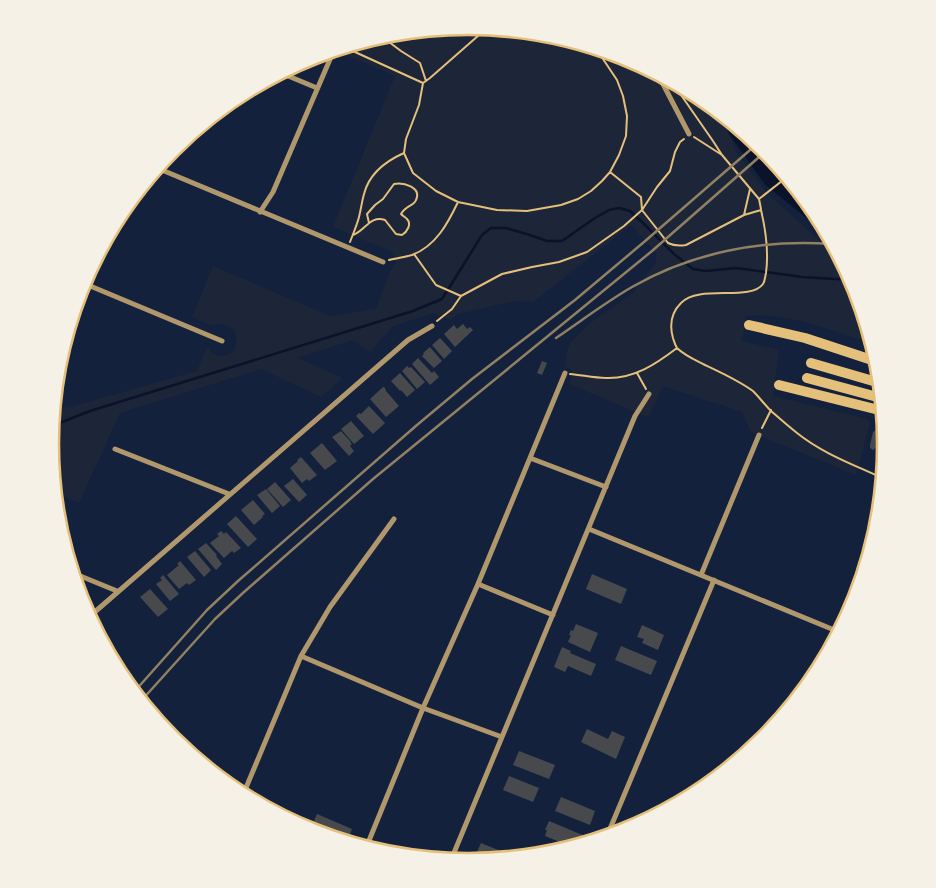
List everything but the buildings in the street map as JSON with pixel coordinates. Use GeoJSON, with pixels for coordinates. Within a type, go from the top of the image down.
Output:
{"type":"FeatureCollection","features":[{"type":"Feature","properties":{"kind":"highway"},"geometry":{"type":"LineString","coordinates":[[749,326],[805,338],[868,359]]}},
{"type":"Feature","properties":{"kind":"highway"},"geometry":{"type":"LineString","coordinates":[[811,363],[872,381]]}},
{"type":"Feature","properties":{"kind":"highway"},"geometry":{"type":"LineString","coordinates":[[807,378],[874,396]]}},
{"type":"Feature","properties":{"kind":"highway"},"geometry":{"type":"LineString","coordinates":[[779,385],[875,410]]}},
{"type":"Feature","properties":{"kind":"street"},"geometry":{"type":"LineString","coordinates":[[260,212],[273,192],[330,60]]}},
{"type":"Feature","properties":{"kind":"street"},"geometry":{"type":"LineString","coordinates":[[289,76],[317,88]]}},
{"type":"Feature","properties":{"kind":"street"},"geometry":{"type":"LineString","coordinates":[[663,85],[689,134]]}},
{"type":"Feature","properties":{"kind":"street"},"geometry":{"type":"LineString","coordinates":[[163,171],[383,262]]}},
{"type":"Feature","properties":{"kind":"street"},"geometry":{"type":"LineString","coordinates":[[90,286],[222,341]]}},
{"type":"Feature","properties":{"kind":"street"},"geometry":{"type":"LineString","coordinates":[[95,612],[408,340],[432,326]]}},
{"type":"Feature","properties":{"kind":"street"},"geometry":{"type":"LineString","coordinates":[[369,841],[565,373]]}},
{"type":"Feature","properties":{"kind":"street"},"geometry":{"type":"LineString","coordinates":[[454,852],[635,416],[649,394]]}},
{"type":"Feature","properties":{"kind":"street"},"geometry":{"type":"LineString","coordinates":[[701,575],[759,435]]}},
{"type":"Feature","properties":{"kind":"street"},"geometry":{"type":"LineString","coordinates":[[115,449],[230,494]]}},
{"type":"Feature","properties":{"kind":"street"},"geometry":{"type":"LineString","coordinates":[[530,458],[606,487]]}},
{"type":"Feature","properties":{"kind":"street"},"geometry":{"type":"LineString","coordinates":[[246,787],[301,656],[330,607],[394,520]]}},
{"type":"Feature","properties":{"kind":"street"},"geometry":{"type":"LineString","coordinates":[[589,528],[833,629]]}},
{"type":"Feature","properties":{"kind":"street"},"geometry":{"type":"LineString","coordinates":[[82,576],[117,591]]}},
{"type":"Feature","properties":{"kind":"street"},"geometry":{"type":"LineString","coordinates":[[611,827],[714,580]]}},
{"type":"Feature","properties":{"kind":"street"},"geometry":{"type":"LineString","coordinates":[[478,584],[553,615]]}},
{"type":"Feature","properties":{"kind":"street"},"geometry":{"type":"LineString","coordinates":[[301,656],[423,708],[502,737]]}},
{"type":"Feature","properties":{"kind":"path"},"geometry":{"type":"LineString","coordinates":[[424,82],[478,35]]}},
{"type":"Feature","properties":{"kind":"path"},"geometry":{"type":"LineString","coordinates":[[390,43],[420,63],[424,82],[419,105],[406,139],[404,153],[413,173],[436,191],[458,202],[497,210],[527,211],[561,205],[578,199],[591,191],[610,172],[626,136],[627,116],[617,80],[602,58]]}},
{"type":"Feature","properties":{"kind":"path"},"geometry":{"type":"LineString","coordinates":[[354,51],[424,82]]}},
{"type":"Feature","properties":{"kind":"path"},"geometry":{"type":"LineString","coordinates":[[681,95],[722,155],[759,199],[766,233],[768,262],[765,280],[757,289],[745,292],[719,292],[689,296],[682,302],[674,311],[670,324],[677,348],[689,357],[728,376],[753,391],[796,433],[818,448],[876,475]]}},
{"type":"Feature","properties":{"kind":"path"},"geometry":{"type":"LineString","coordinates":[[432,326],[452,309],[461,296],[502,274],[532,266],[559,262],[587,252],[624,226],[638,215],[670,171],[680,142],[689,134],[722,155]]}},
{"type":"Feature","properties":{"kind":"path"},"geometry":{"type":"LineString","coordinates":[[348,247],[359,218],[364,193],[368,184],[382,166],[404,153]]}},
{"type":"Feature","properties":{"kind":"path"},"geometry":{"type":"LineString","coordinates":[[610,172],[641,197],[642,210],[668,243],[672,245],[686,245],[744,216],[761,210]]}},
{"type":"Feature","properties":{"kind":"path"},"geometry":{"type":"LineString","coordinates":[[759,199],[782,181]]}},
{"type":"Feature","properties":{"kind":"path"},"geometry":{"type":"LineString","coordinates":[[353,235],[368,223],[382,219],[385,220],[396,234],[402,235],[408,229],[409,222],[401,214],[404,208],[414,204],[416,201],[417,195],[415,190],[406,184],[394,184],[383,199],[367,214],[368,223]]}},
{"type":"Feature","properties":{"kind":"path"},"geometry":{"type":"LineString","coordinates":[[744,216],[750,189]]}},
{"type":"Feature","properties":{"kind":"path"},"geometry":{"type":"LineString","coordinates":[[383,262],[414,254],[425,247],[438,236],[458,202]]}},
{"type":"Feature","properties":{"kind":"path"},"geometry":{"type":"LineString","coordinates":[[414,254],[436,285],[461,296]]}},
{"type":"Feature","properties":{"kind":"path"},"geometry":{"type":"LineString","coordinates":[[565,373],[609,378],[637,373],[658,362],[677,348]]}},
{"type":"Feature","properties":{"kind":"path"},"geometry":{"type":"LineString","coordinates":[[637,373],[649,394]]}},
{"type":"Feature","properties":{"kind":"path"},"geometry":{"type":"LineString","coordinates":[[759,435],[771,410]]}},
{"type":"Feature","properties":{"kind":"shaded area"},"geometry":{"type":"Polygon","coordinates":[[[468,35],[521,38],[574,49],[625,66],[673,90],[729,129],[735,150],[767,193],[825,246],[846,287],[864,341],[802,321],[758,315],[746,316],[742,341],[779,350],[773,396],[867,419],[870,423],[856,475],[751,432],[742,412],[663,386],[648,417],[569,384],[573,371],[565,366],[571,342],[590,323],[632,294],[656,263],[656,253],[631,225],[533,302],[514,301],[458,314],[450,320],[434,313],[393,326],[370,352],[353,340],[297,358],[343,378],[321,397],[261,369],[120,413],[79,503],[62,495],[59,444],[61,406],[67,408],[197,371],[207,347],[212,353],[219,356],[230,354],[233,350],[236,340],[232,328],[222,324],[210,325],[192,317],[213,266],[330,316],[376,309],[390,272],[396,263],[392,252],[333,227],[395,76],[344,55],[415,38],[468,35]]]}},
{"type":"Feature","properties":{"kind":"waterway"},"geometry":{"type":"LineString","coordinates":[[746,144],[771,179],[794,198]]}},
{"type":"Feature","properties":{"kind":"waterway"},"geometry":{"type":"LineString","coordinates":[[60,423],[90,411],[413,311],[442,299],[482,235],[491,228],[506,228],[547,241],[562,241],[595,218],[609,210],[619,208],[630,211],[674,254],[693,269],[706,271],[736,268],[802,277],[843,279]]}},
{"type":"Feature","properties":{"kind":"railway"},"geometry":{"type":"LineString","coordinates":[[139,686],[207,610],[238,581],[417,425],[472,379],[575,300],[751,149]]}},
{"type":"Feature","properties":{"kind":"railway"},"geometry":{"type":"LineString","coordinates":[[146,696],[215,619],[244,592],[373,479],[652,251],[759,157]]}},
{"type":"Feature","properties":{"kind":"railway"},"geometry":{"type":"LineString","coordinates":[[556,338],[632,287],[679,265],[729,250],[754,246],[824,244]]}}]}
